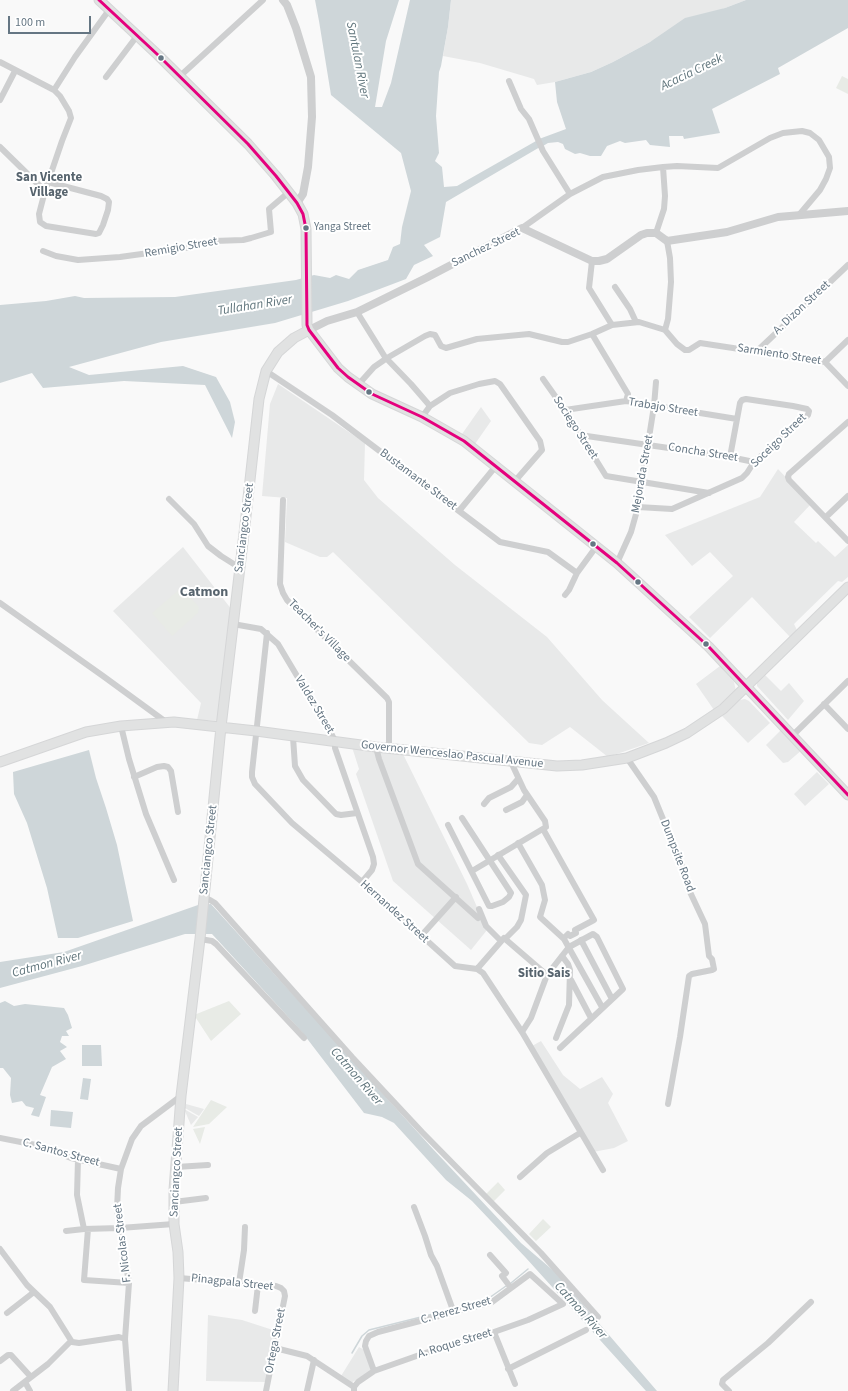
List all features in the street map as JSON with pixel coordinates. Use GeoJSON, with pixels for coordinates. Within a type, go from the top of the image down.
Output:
{"type":"FeatureCollection","features":[{"type":"Feature","properties":{"kind":"main road"},"geometry":{"type":"LineString","coordinates":[[100,0],[248,144],[297,203],[303,214],[306,229],[307,325],[309,330],[338,368],[358,385],[372,394],[422,417],[464,441],[617,563],[709,647],[848,795]]}},
{"type":"Feature","properties":{"kind":"main road","name":"Sanciangco Street"},"geometry":{"type":"LineString","coordinates":[[172,1391],[179,1278],[178,1252],[174,1224],[174,1202],[181,1096],[201,937],[222,727],[258,398],[266,371],[278,352],[284,346],[309,330]]}},
{"type":"Feature","properties":{"kind":"main road","name":"Governor Wenceslao Pascual Avenue"},"geometry":{"type":"LineString","coordinates":[[0,762],[77,735],[121,726],[166,722],[222,727],[376,747],[511,762],[570,766],[602,763],[628,758],[666,744],[687,733],[723,709],[848,587]]}},
{"type":"Feature","properties":{"kind":"street"},"geometry":{"type":"LineString","coordinates":[[180,77],[263,0]]}},
{"type":"Feature","properties":{"kind":"street"},"geometry":{"type":"LineString","coordinates":[[283,0],[287,5],[296,28],[311,77],[312,117],[308,166],[303,194],[297,203]]}},
{"type":"Feature","properties":{"kind":"street"},"geometry":{"type":"LineString","coordinates":[[54,90],[75,57],[109,10]]}},
{"type":"Feature","properties":{"kind":"street"},"geometry":{"type":"LineString","coordinates":[[106,77],[137,36]]}},
{"type":"Feature","properties":{"kind":"street"},"geometry":{"type":"LineString","coordinates":[[0,62],[54,90],[60,96],[69,111],[71,118],[48,182],[45,191],[39,214],[40,222],[46,226],[96,234],[99,233],[103,226],[109,202],[107,199],[101,196],[48,182]]}},
{"type":"Feature","properties":{"kind":"street"},"geometry":{"type":"LineString","coordinates":[[0,100],[15,71]]}},
{"type":"Feature","properties":{"kind":"street"},"geometry":{"type":"LineString","coordinates":[[509,81],[521,109],[528,119],[543,150],[570,194]]}},
{"type":"Feature","properties":{"kind":"street"},"geometry":{"type":"LineString","coordinates":[[522,228],[570,194],[603,177],[663,167],[677,166],[718,168],[763,141],[777,135],[795,131],[810,133],[819,140],[829,157],[830,168],[823,185],[799,215]]}},
{"type":"Feature","properties":{"kind":"street"},"geometry":{"type":"LineString","coordinates":[[0,147],[45,191]]}},
{"type":"Feature","properties":{"kind":"street"},"geometry":{"type":"LineString","coordinates":[[656,234],[664,209],[665,196],[663,167]]}},
{"type":"Feature","properties":{"kind":"street","name":"Remigio Street"},"geometry":{"type":"LineString","coordinates":[[43,251],[78,260],[120,257],[186,248],[214,241],[243,240],[271,232],[269,209],[289,192]]}},
{"type":"Feature","properties":{"kind":"street"},"geometry":{"type":"LineString","coordinates":[[612,325],[589,288],[592,261],[608,259],[641,235],[647,233],[656,234],[667,241],[727,232],[770,219],[848,211]]}},
{"type":"Feature","properties":{"kind":"street","name":"Sanchez Street"},"geometry":{"type":"LineString","coordinates":[[309,330],[327,321],[358,312],[431,276],[522,228],[592,261]]}},
{"type":"Feature","properties":{"kind":"street"},"geometry":{"type":"LineString","coordinates":[[358,385],[374,367],[430,334],[435,335],[441,346],[446,348],[477,339],[529,334],[562,342],[576,340],[612,325],[636,322],[665,330],[668,319],[671,282],[670,258],[667,241]]}},
{"type":"Feature","properties":{"kind":"street","name":"A. Dizon Street"},"geometry":{"type":"LineString","coordinates":[[756,352],[848,264]]}},
{"type":"Feature","properties":{"kind":"street"},"geometry":{"type":"LineString","coordinates":[[615,287],[630,309],[636,322]]}},
{"type":"Feature","properties":{"kind":"street"},"geometry":{"type":"LineString","coordinates":[[358,312],[387,358],[430,406]]}},
{"type":"Feature","properties":{"kind":"street","name":"Sarmiento Street"},"geometry":{"type":"LineString","coordinates":[[665,330],[677,344],[685,350],[689,350],[700,343],[825,362],[848,386]]}},
{"type":"Feature","properties":{"kind":"street"},"geometry":{"type":"LineString","coordinates":[[592,334],[628,394],[626,401]]}},
{"type":"Feature","properties":{"kind":"street"},"geometry":{"type":"LineString","coordinates":[[825,362],[848,340]]}},
{"type":"Feature","properties":{"kind":"street","name":"Bustamante Street"},"geometry":{"type":"LineString","coordinates":[[266,371],[332,415],[500,542],[548,552],[577,573]]}},
{"type":"Feature","properties":{"kind":"street","name":"Sociego Street"},"geometry":{"type":"LineString","coordinates":[[543,379],[565,410],[606,476],[642,483]]}},
{"type":"Feature","properties":{"kind":"street"},"geometry":{"type":"LineString","coordinates":[[422,417],[430,406],[450,393],[479,384],[495,381],[500,384],[540,441],[542,450],[515,481]]}},
{"type":"Feature","properties":{"kind":"street","name":"Mejorada Street"},"geometry":{"type":"LineString","coordinates":[[617,563],[629,535],[638,507],[654,406],[656,382]]}},
{"type":"Feature","properties":{"kind":"street","name":"Soceigo Street"},"geometry":{"type":"LineString","coordinates":[[638,507],[672,509],[742,478],[754,462],[808,415],[809,411],[807,409],[793,406],[746,399],[742,400],[740,403],[737,419]]}},
{"type":"Feature","properties":{"kind":"street","name":"Trabajo Street"},"geometry":{"type":"LineString","coordinates":[[565,410],[626,401],[737,419]]}},
{"type":"Feature","properties":{"kind":"street"},"geometry":{"type":"LineString","coordinates":[[730,457],[737,419]]}},
{"type":"Feature","properties":{"kind":"street"},"geometry":{"type":"LineString","coordinates":[[848,422],[789,474],[788,477],[789,480],[848,541]]}},
{"type":"Feature","properties":{"kind":"street","name":"Concha Street"},"geometry":{"type":"LineString","coordinates":[[580,435],[730,457],[754,462]]}},
{"type":"Feature","properties":{"kind":"street"},"geometry":{"type":"LineString","coordinates":[[459,511],[496,466]]}},
{"type":"Feature","properties":{"kind":"street"},"geometry":{"type":"LineString","coordinates":[[642,483],[709,493]]}},
{"type":"Feature","properties":{"kind":"street"},"geometry":{"type":"LineString","coordinates":[[826,517],[848,496]]}},
{"type":"Feature","properties":{"kind":"street"},"geometry":{"type":"LineString","coordinates":[[169,499],[194,524],[208,546],[240,568]]}},
{"type":"Feature","properties":{"kind":"street","name":"Teacher's Village"},"geometry":{"type":"LineString","coordinates":[[283,500],[280,584],[283,593],[287,600],[390,702],[389,748]]}},
{"type":"Feature","properties":{"kind":"street"},"geometry":{"type":"LineString","coordinates":[[565,595],[577,573],[596,547]]}},
{"type":"Feature","properties":{"kind":"street"},"geometry":{"type":"LineString","coordinates":[[0,603],[166,722]]}},
{"type":"Feature","properties":{"kind":"street","name":"Valdez Street"},"geometry":{"type":"LineString","coordinates":[[234,624],[261,629],[278,644],[335,741],[335,748],[373,858],[374,864],[372,870],[362,882]]}},
{"type":"Feature","properties":{"kind":"street","name":"Hernandez Street"},"geometry":{"type":"LineString","coordinates":[[267,633],[252,775],[255,784],[292,823],[362,882],[455,966],[477,969]]}},
{"type":"Feature","properties":{"kind":"street"},"geometry":{"type":"LineString","coordinates":[[792,736],[848,682]]}},
{"type":"Feature","properties":{"kind":"street"},"geometry":{"type":"LineString","coordinates":[[824,704],[848,728]]}},
{"type":"Feature","properties":{"kind":"street"},"geometry":{"type":"LineString","coordinates":[[121,726],[134,777],[146,814],[174,880]]}},
{"type":"Feature","properties":{"kind":"street"},"geometry":{"type":"LineString","coordinates":[[293,736],[295,766],[303,780],[336,814],[341,816],[357,813]]}},
{"type":"Feature","properties":{"kind":"street"},"geometry":{"type":"LineString","coordinates":[[376,747],[378,759],[418,864],[478,918]]}},
{"type":"Feature","properties":{"kind":"street","name":"Dumpsite Road"},"geometry":{"type":"LineString","coordinates":[[628,758],[654,797],[687,878],[690,892],[705,924],[709,956],[712,959],[714,969],[689,976],[668,1104]]}},
{"type":"Feature","properties":{"kind":"street"},"geometry":{"type":"LineString","coordinates":[[472,871],[546,828],[545,822],[527,795],[511,762]]}},
{"type":"Feature","properties":{"kind":"street"},"geometry":{"type":"LineString","coordinates":[[134,777],[157,768],[164,766],[168,767],[171,771],[178,812]]}},
{"type":"Feature","properties":{"kind":"street"},"geometry":{"type":"LineString","coordinates":[[484,804],[489,798],[511,787],[518,779]]}},
{"type":"Feature","properties":{"kind":"street"},"geometry":{"type":"LineString","coordinates":[[506,810],[522,802],[527,795]]}},
{"type":"Feature","properties":{"kind":"street"},"geometry":{"type":"LineString","coordinates":[[448,825],[489,906],[503,902],[511,893],[462,818]]}},
{"type":"Feature","properties":{"kind":"street"},"geometry":{"type":"LineString","coordinates":[[543,829],[594,920],[575,930],[576,933],[570,936],[568,934],[564,938]]}},
{"type":"Feature","properties":{"kind":"street"},"geometry":{"type":"LineString","coordinates":[[518,843],[542,885],[545,900],[540,917],[564,938],[602,1007]]}},
{"type":"Feature","properties":{"kind":"street"},"geometry":{"type":"LineString","coordinates":[[498,856],[526,895],[526,899],[521,920],[517,927],[477,969],[484,973],[522,1032],[603,1170]]}},
{"type":"Feature","properties":{"kind":"street"},"geometry":{"type":"LineString","coordinates":[[421,936],[456,898]]}},
{"type":"Feature","properties":{"kind":"street"},"geometry":{"type":"LineString","coordinates":[[204,902],[210,900],[215,903],[368,1074],[537,1249],[598,1317]]}},
{"type":"Feature","properties":{"kind":"street"},"geometry":{"type":"LineString","coordinates":[[479,909],[486,926],[547,975]]}},
{"type":"Feature","properties":{"kind":"street"},"geometry":{"type":"LineString","coordinates":[[522,1032],[531,1018],[547,975],[569,947],[593,934],[623,989],[602,1007],[560,1048]]}},
{"type":"Feature","properties":{"kind":"street"},"geometry":{"type":"LineString","coordinates":[[201,937],[216,944],[304,1038]]}},
{"type":"Feature","properties":{"kind":"street"},"geometry":{"type":"LineString","coordinates":[[581,940],[612,999]]}},
{"type":"Feature","properties":{"kind":"street"},"geometry":{"type":"LineString","coordinates":[[556,1038],[569,1005],[570,970],[568,964],[562,956]]}},
{"type":"Feature","properties":{"kind":"street"},"geometry":{"type":"LineString","coordinates":[[570,979],[591,1018]]}},
{"type":"Feature","properties":{"kind":"street","name":"F. Nicolas Street"},"geometry":{"type":"LineString","coordinates":[[129,1391],[126,1339],[129,1283],[117,1210],[118,1188],[122,1169],[132,1138],[141,1126],[181,1096]]}},
{"type":"Feature","properties":{"kind":"street"},"geometry":{"type":"LineString","coordinates":[[520,1177],[547,1153],[580,1133]]}},
{"type":"Feature","properties":{"kind":"street","name":"C. Santos Street"},"geometry":{"type":"LineString","coordinates":[[0,1138],[41,1146],[64,1156],[122,1169]]}},
{"type":"Feature","properties":{"kind":"street"},"geometry":{"type":"LineString","coordinates":[[78,1159],[77,1195],[86,1228],[84,1280],[129,1283]]}},
{"type":"Feature","properties":{"kind":"street"},"geometry":{"type":"LineString","coordinates":[[176,1167],[208,1165]]}},
{"type":"Feature","properties":{"kind":"street"},"geometry":{"type":"LineString","coordinates":[[174,1202],[206,1198]]}},
{"type":"Feature","properties":{"kind":"street"},"geometry":{"type":"LineString","coordinates":[[414,1207],[425,1236],[430,1255],[437,1266],[454,1313]]}},
{"type":"Feature","properties":{"kind":"street"},"geometry":{"type":"LineString","coordinates":[[66,1231],[86,1228],[120,1228],[174,1224]]}},
{"type":"Feature","properties":{"kind":"street"},"geometry":{"type":"LineString","coordinates":[[239,1283],[244,1250],[245,1227]]}},
{"type":"Feature","properties":{"kind":"street"},"geometry":{"type":"LineString","coordinates":[[0,1249],[14,1269],[34,1292],[50,1307],[70,1341],[79,1344],[119,1337],[126,1339]]}},
{"type":"Feature","properties":{"kind":"street"},"geometry":{"type":"LineString","coordinates":[[490,1255],[506,1273],[502,1276],[511,1288]]}},
{"type":"Feature","properties":{"kind":"street","name":"C. Perez Street"},"geometry":{"type":"LineString","coordinates":[[374,1371],[365,1346],[366,1341],[370,1336],[378,1332],[492,1302],[530,1274],[563,1304]]}},
{"type":"Feature","properties":{"kind":"street","name":"Pinagpala Street"},"geometry":{"type":"LineString","coordinates":[[179,1278],[276,1286],[284,1291]]}},
{"type":"Feature","properties":{"kind":"street"},"geometry":{"type":"LineString","coordinates":[[254,1311],[258,1285]]}},
{"type":"Feature","properties":{"kind":"street","name":"Ortega Street"},"geometry":{"type":"LineString","coordinates":[[266,1391],[285,1296],[284,1291]]}},
{"type":"Feature","properties":{"kind":"street"},"geometry":{"type":"LineString","coordinates":[[7,1313],[34,1292]]}},
{"type":"Feature","properties":{"kind":"street"},"geometry":{"type":"LineString","coordinates":[[730,1391],[722,1384],[723,1380],[768,1343],[811,1302]]}},
{"type":"Feature","properties":{"kind":"street","name":"A. Roque Street"},"geometry":{"type":"LineString","coordinates":[[354,1389],[358,1382],[374,1371],[528,1320],[563,1304]]}},
{"type":"Feature","properties":{"kind":"street"},"geometry":{"type":"LineString","coordinates":[[508,1369],[586,1330]]}},
{"type":"Feature","properties":{"kind":"street"},"geometry":{"type":"LineString","coordinates":[[494,1332],[515,1384]]}},
{"type":"Feature","properties":{"kind":"street"},"geometry":{"type":"LineString","coordinates":[[13,1391],[48,1364],[70,1341]]}},
{"type":"Feature","properties":{"kind":"street"},"geometry":{"type":"LineString","coordinates":[[275,1348],[307,1356],[354,1389]]}},
{"type":"Feature","properties":{"kind":"street"},"geometry":{"type":"LineString","coordinates":[[0,1361],[8,1355],[11,1355],[31,1377]]}},
{"type":"Feature","properties":{"kind":"street"},"geometry":{"type":"LineString","coordinates":[[307,1391],[314,1360]]}},
{"type":"Feature","properties":{"kind":"street"},"geometry":{"type":"LineString","coordinates":[[24,1382],[30,1391]]}},
{"type":"Feature","properties":{"kind":"shaded area"},"geometry":{"type":"Polygon","coordinates":[[[451,0],[746,0],[650,42],[591,72],[555,82],[537,85],[534,79],[480,63],[443,56],[451,0]]]}},
{"type":"Feature","properties":{"kind":"shaded area"},"geometry":{"type":"Polygon","coordinates":[[[842,76],[848,79],[848,94],[836,88],[842,76]]]}},
{"type":"Feature","properties":{"kind":"shaded area"},"geometry":{"type":"Polygon","coordinates":[[[278,384],[365,443],[364,480],[378,498],[455,565],[547,637],[602,700],[649,743],[608,757],[570,727],[542,745],[529,743],[333,552],[327,557],[320,557],[285,542],[287,498],[262,496],[270,404],[278,384]]]}},
{"type":"Feature","properties":{"kind":"shaded area"},"geometry":{"type":"Polygon","coordinates":[[[481,407],[491,421],[475,444],[462,434],[481,407]]]}},
{"type":"Feature","properties":{"kind":"shaded area"},"geometry":{"type":"Polygon","coordinates":[[[778,469],[811,504],[794,522],[816,543],[818,541],[835,557],[848,545],[848,577],[842,582],[838,581],[794,624],[797,630],[790,637],[752,597],[710,638],[689,617],[733,576],[710,552],[692,566],[665,535],[760,497],[778,469]]]}},
{"type":"Feature","properties":{"kind":"shaded area"},"geometry":{"type":"Polygon","coordinates":[[[183,547],[232,610],[218,721],[197,720],[201,703],[113,611],[183,547]]]}},
{"type":"Feature","properties":{"kind":"shaded area"},"geometry":{"type":"Polygon","coordinates":[[[181,588],[199,607],[198,613],[172,636],[152,613],[181,588]]]}},
{"type":"Feature","properties":{"kind":"shaded area"},"geometry":{"type":"Polygon","coordinates":[[[720,666],[734,682],[736,691],[714,710],[696,684],[720,666]]]}},
{"type":"Feature","properties":{"kind":"shaded area"},"geometry":{"type":"Polygon","coordinates":[[[763,673],[781,691],[789,683],[804,701],[788,720],[757,686],[757,681],[763,673]]]}},
{"type":"Feature","properties":{"kind":"shaded area"},"geometry":{"type":"Polygon","coordinates":[[[745,699],[749,701],[770,723],[748,743],[722,716],[740,700],[745,699]]]}},
{"type":"Feature","properties":{"kind":"shaded area"},"geometry":{"type":"Polygon","coordinates":[[[783,728],[803,749],[788,762],[783,763],[766,745],[783,728]]]}},
{"type":"Feature","properties":{"kind":"shaded area"},"geometry":{"type":"Polygon","coordinates":[[[352,747],[402,752],[467,884],[487,930],[471,950],[393,881],[356,774],[359,769],[352,747]]]}},
{"type":"Feature","properties":{"kind":"shaded area"},"geometry":{"type":"Polygon","coordinates":[[[817,772],[829,784],[805,806],[794,794],[817,772]]]}},
{"type":"Feature","properties":{"kind":"shaded area"},"geometry":{"type":"Polygon","coordinates":[[[229,1001],[241,1014],[211,1041],[194,1015],[229,1001]]]}},
{"type":"Feature","properties":{"kind":"shaded area"},"geometry":{"type":"Polygon","coordinates":[[[541,1041],[563,1075],[580,1089],[602,1077],[613,1094],[608,1103],[628,1141],[614,1148],[593,1152],[532,1046],[541,1041]]]}},
{"type":"Feature","properties":{"kind":"shaded area"},"geometry":{"type":"Polygon","coordinates":[[[211,1100],[227,1107],[209,1124],[193,1127],[211,1100]]]}},
{"type":"Feature","properties":{"kind":"shaded area"},"geometry":{"type":"Polygon","coordinates":[[[186,1104],[204,1109],[199,1116],[185,1108],[186,1104]]]}},
{"type":"Feature","properties":{"kind":"shaded area"},"geometry":{"type":"Polygon","coordinates":[[[184,1109],[198,1117],[191,1125],[184,1109]]]}},
{"type":"Feature","properties":{"kind":"shaded area"},"geometry":{"type":"Polygon","coordinates":[[[205,1127],[200,1144],[193,1129],[205,1127]]]}},
{"type":"Feature","properties":{"kind":"shaded area"},"geometry":{"type":"Polygon","coordinates":[[[498,1182],[505,1190],[493,1202],[486,1194],[498,1182]]]}},
{"type":"Feature","properties":{"kind":"shaded area"},"geometry":{"type":"Polygon","coordinates":[[[543,1219],[551,1227],[536,1241],[529,1234],[543,1219]]]}},
{"type":"Feature","properties":{"kind":"shaded area"},"geometry":{"type":"Polygon","coordinates":[[[208,1315],[242,1320],[276,1331],[266,1382],[206,1381],[208,1315]]]}},
{"type":"Feature","properties":{"kind":"shaded area"},"geometry":{"type":"Polygon","coordinates":[[[359,1347],[366,1351],[372,1370],[351,1383],[341,1376],[359,1347]]]}},
{"type":"Feature","properties":{"kind":"water"},"geometry":{"type":"Polygon","coordinates":[[[315,0],[399,0],[386,41],[375,107],[382,107],[391,83],[410,0],[451,0],[448,27],[439,72],[436,116],[439,153],[435,161],[442,167],[444,187],[457,186],[536,141],[540,147],[446,202],[440,237],[424,245],[433,256],[414,265],[406,279],[348,301],[275,323],[161,342],[69,367],[89,375],[183,366],[216,377],[230,402],[235,422],[232,438],[205,385],[124,381],[43,388],[32,373],[0,383],[0,305],[46,301],[75,296],[84,298],[175,297],[296,280],[314,275],[330,278],[336,275],[349,279],[358,270],[388,260],[393,247],[400,244],[402,227],[411,191],[401,153],[331,95],[315,0]]]}},
{"type":"Feature","properties":{"kind":"water","name":"Acacia Creek"},"geometry":{"type":"Polygon","coordinates":[[[746,0],[848,0],[848,28],[778,68],[780,74],[712,109],[720,133],[684,139],[683,136],[669,136],[670,147],[650,145],[646,140],[625,143],[620,141],[607,146],[601,156],[590,156],[580,153],[575,154],[565,149],[563,144],[558,142],[548,143],[543,146],[539,139],[566,129],[557,102],[555,82],[591,72],[613,62],[650,42],[685,18],[725,8],[746,0]]]}},
{"type":"Feature","properties":{"kind":"water"},"geometry":{"type":"Polygon","coordinates":[[[89,750],[96,778],[117,845],[133,921],[78,938],[58,938],[47,888],[27,823],[14,794],[13,772],[89,750]]]}},
{"type":"Feature","properties":{"kind":"water","name":"Catmon River"},"geometry":{"type":"Polygon","coordinates":[[[211,904],[432,1148],[521,1243],[555,1272],[657,1391],[646,1391],[526,1258],[472,1201],[446,1180],[394,1123],[382,1117],[364,1113],[302,1032],[212,934],[185,934],[82,966],[0,988],[0,962],[64,952],[198,905],[211,904]]]}},
{"type":"Feature","properties":{"kind":"water"},"geometry":{"type":"Polygon","coordinates":[[[5,1001],[14,1006],[25,1004],[64,1008],[72,1028],[66,1031],[69,1036],[62,1036],[60,1042],[67,1047],[60,1051],[66,1059],[52,1067],[40,1095],[46,1097],[39,1117],[31,1115],[34,1108],[26,1106],[22,1101],[12,1103],[10,1095],[11,1078],[3,1068],[0,1068],[0,1003],[5,1001]]]}},
{"type":"Feature","properties":{"kind":"water"},"geometry":{"type":"Polygon","coordinates":[[[82,1045],[101,1045],[102,1066],[82,1066],[82,1045]]]}},
{"type":"Feature","properties":{"kind":"water"},"geometry":{"type":"Polygon","coordinates":[[[83,1078],[91,1079],[88,1100],[80,1099],[83,1078]]]}},
{"type":"Feature","properties":{"kind":"water"},"geometry":{"type":"Polygon","coordinates":[[[51,1110],[73,1112],[71,1128],[50,1126],[51,1110]]]}},
{"type":"Feature","properties":{"kind":"waterway"},"geometry":{"type":"LineString","coordinates":[[511,1283],[528,1269]]}},
{"type":"Feature","properties":{"kind":"waterway"},"geometry":{"type":"LineString","coordinates":[[454,1308],[489,1298],[506,1286]]}},
{"type":"Feature","properties":{"kind":"waterway"},"geometry":{"type":"LineString","coordinates":[[352,1353],[362,1336],[369,1330],[449,1310]]}},
{"type":"Feature","properties":{"kind":"transit line"},"geometry":{"type":"LineString","coordinates":[[99,0],[158,55],[248,144],[297,203],[303,214],[306,229],[307,325],[309,330],[338,368],[372,394],[422,417],[464,441],[617,563],[709,647],[848,795]]}},
{"type":"Feature","properties":{"kind":"place","name":"Yanga Street"},"geometry":{"type":"Point","coordinates":[306,228]}},
{"type":"Feature","properties":{"kind":"district","name":"San Vicente Village"},"geometry":{"type":"Point","coordinates":[49,186]}},
{"type":"Feature","properties":{"kind":"district","name":"Catmon"},"geometry":{"type":"Point","coordinates":[204,593]}},
{"type":"Feature","properties":{"kind":"district","name":"Sitio Sais"},"geometry":{"type":"Point","coordinates":[544,974]}},
{"type":"Feature","properties":{"kind":"water label","name":"Santulan River"},"geometry":{"type":"Point","coordinates":[357,60]}},
{"type":"Feature","properties":{"kind":"water label","name":"Tullahan River"},"geometry":{"type":"Point","coordinates":[255,306]}}]}
